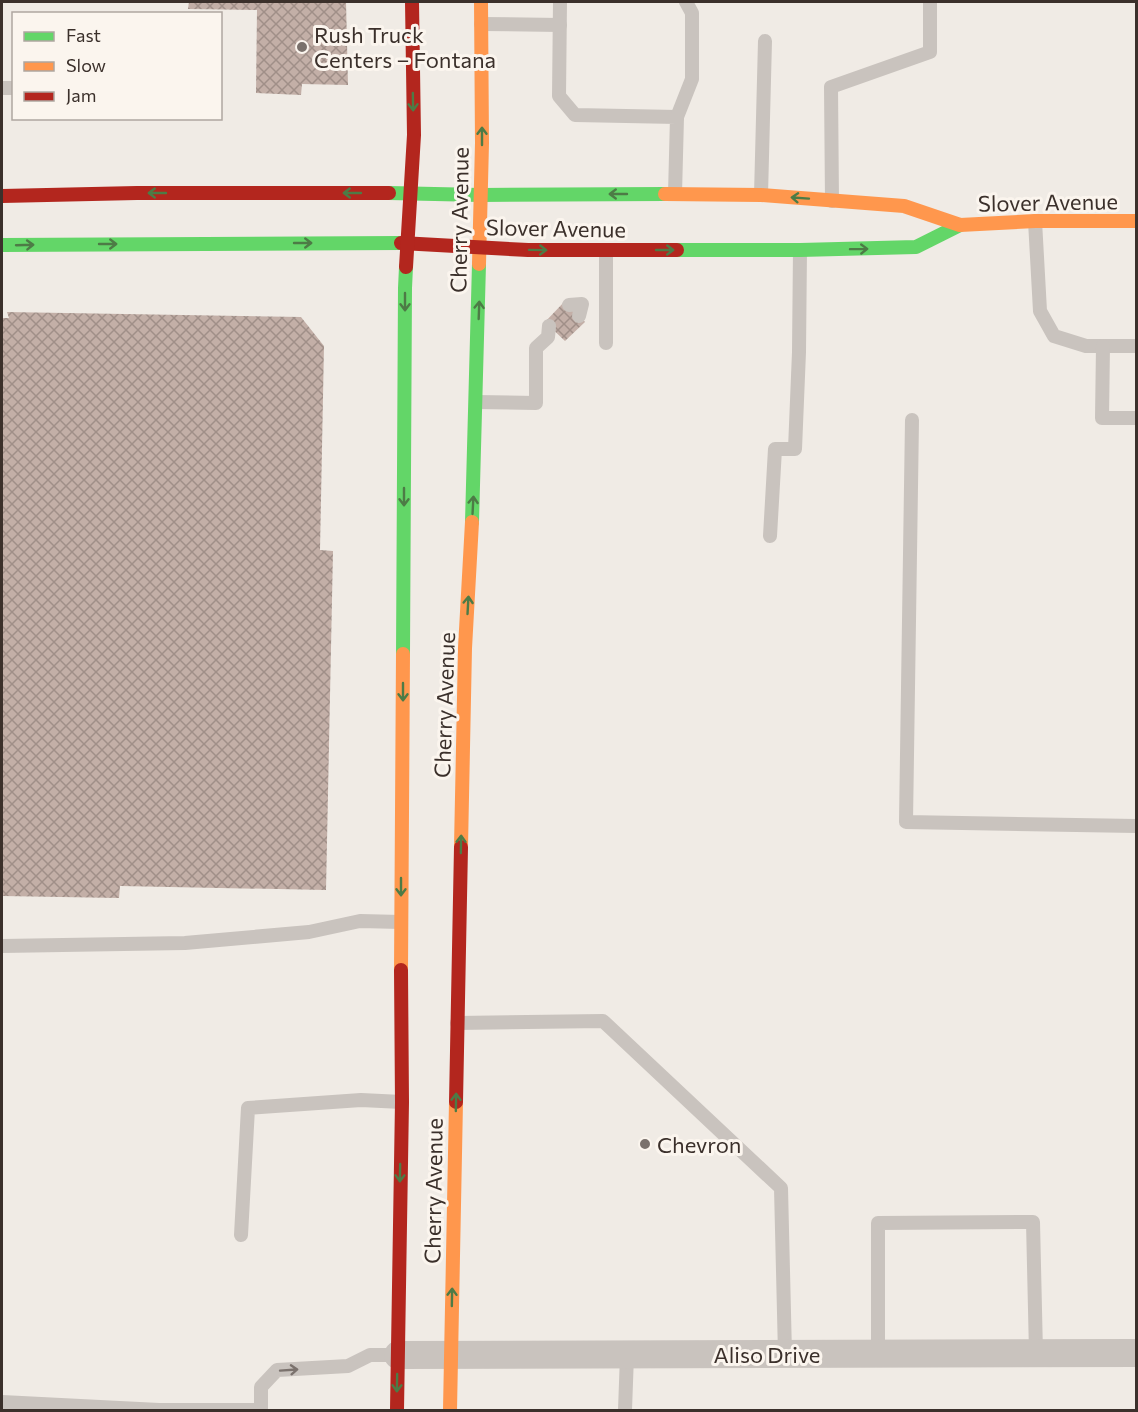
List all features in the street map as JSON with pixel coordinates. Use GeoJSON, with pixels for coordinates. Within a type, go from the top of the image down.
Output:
{"type":"FeatureCollection","features":[{"type":"Feature","properties":{"kind":"main road","name":"Cherry Avenue"},"geometry":{"type":"LineString","coordinates":[[397,1410],[402,1102],[405,288],[414,135],[412,2]]}},
{"type":"Feature","properties":{"kind":"main road","name":"Cherry Avenue"},"geometry":{"type":"LineString","coordinates":[[450,1410],[465,648],[474,497],[482,143],[481,2]]}},
{"type":"Feature","properties":{"kind":"main road","name":"Slover Avenue"},"geometry":{"type":"LineString","coordinates":[[2,196],[149,193],[761,195],[904,206],[960,225],[1035,221],[1137,221]]}},
{"type":"Feature","properties":{"kind":"main road","name":"Slover Avenue"},"geometry":{"type":"LineString","coordinates":[[2,245],[408,243],[528,250],[916,248],[960,225]]}},
{"type":"Feature","properties":{"kind":"street","name":"Aliso Drive"},"geometry":{"type":"LineString","coordinates":[[398,1355],[1137,1353]]}},
{"type":"Feature","properties":{"kind":"lane"},"geometry":{"type":"LineString","coordinates":[[560,2],[559,96],[575,115],[677,117]]}},
{"type":"Feature","properties":{"kind":"lane"},"geometry":{"type":"LineString","coordinates":[[675,194],[677,117],[692,79],[692,13],[687,2]]}},
{"type":"Feature","properties":{"kind":"lane"},"geometry":{"type":"LineString","coordinates":[[832,201],[831,87],[930,52],[930,2]]}},
{"type":"Feature","properties":{"kind":"lane"},"geometry":{"type":"LineString","coordinates":[[481,24],[560,25]]}},
{"type":"Feature","properties":{"kind":"lane"},"geometry":{"type":"LineString","coordinates":[[761,195],[765,41]]}},
{"type":"Feature","properties":{"kind":"lane"},"geometry":{"type":"LineString","coordinates":[[1035,221],[1040,311],[1054,336],[1086,346],[1137,346]]}},
{"type":"Feature","properties":{"kind":"lane"},"geometry":{"type":"LineString","coordinates":[[606,250],[606,343]]}},
{"type":"Feature","properties":{"kind":"lane"},"geometry":{"type":"LineString","coordinates":[[770,537],[775,449],[795,449],[800,250]]}},
{"type":"Feature","properties":{"kind":"lane"},"geometry":{"type":"LineString","coordinates":[[577,308],[605,304]]}},
{"type":"Feature","properties":{"kind":"lane"},"geometry":{"type":"LineString","coordinates":[[476,402],[536,403],[536,348],[552,333]]}},
{"type":"Feature","properties":{"kind":"lane"},"geometry":{"type":"LineString","coordinates":[[1103,346],[1102,418],[1137,418]]}},
{"type":"Feature","properties":{"kind":"lane"},"geometry":{"type":"LineString","coordinates":[[912,420],[906,822],[1137,826]]}},
{"type":"Feature","properties":{"kind":"lane"},"geometry":{"type":"LineString","coordinates":[[2,946],[185,944],[309,932],[360,921],[401,922]]}},
{"type":"Feature","properties":{"kind":"lane"},"geometry":{"type":"LineString","coordinates":[[457,1023],[603,1020],[781,1188],[784,1354]]}},
{"type":"Feature","properties":{"kind":"lane"},"geometry":{"type":"LineString","coordinates":[[241,1234],[248,1108],[361,1100],[402,1102]]}},
{"type":"Feature","properties":{"kind":"lane"},"geometry":{"type":"LineString","coordinates":[[878,1354],[878,1223],[1033,1222],[1036,1353]]}},
{"type":"Feature","properties":{"kind":"lane"},"geometry":{"type":"LineString","coordinates":[[261,1410],[261,1387],[277,1370],[348,1366],[370,1355],[398,1355]]}},
{"type":"Feature","properties":{"kind":"lane"},"geometry":{"type":"LineString","coordinates":[[625,1410],[627,1355]]}},
{"type":"Feature","properties":{"kind":"lane"},"geometry":{"type":"LineString","coordinates":[[2,1402],[17,1406],[256,1410]]}},
{"type":"Feature","properties":{"kind":"building","name":"Rush Truck Centers – Fontana"},"geometry":{"type":"Polygon","coordinates":[[[189,2],[346,2],[348,85],[302,84],[301,95],[256,93],[257,10],[188,9],[189,2]]]}},
{"type":"Feature","properties":{"kind":"building"},"geometry":{"type":"Polygon","coordinates":[[[565,301],[585,322],[565,341],[545,322],[565,301]]]}},
{"type":"Feature","properties":{"kind":"building"},"geometry":{"type":"Polygon","coordinates":[[[7,312],[301,317],[324,346],[320,550],[333,551],[326,890],[120,886],[119,898],[2,896],[2,318],[9,318],[7,312]]]}},
{"type":"Feature","properties":{"kind":"traffic: fast"},"geometry":{"type":"LineString","coordinates":[[389,193],[665,194]]}},
{"type":"Feature","properties":{"kind":"traffic: fast"},"geometry":{"type":"LineString","coordinates":[[677,250],[916,247],[960,225]]}},
{"type":"Feature","properties":{"kind":"traffic: fast"},"geometry":{"type":"LineString","coordinates":[[2,245],[401,243]]}},
{"type":"Feature","properties":{"kind":"traffic: fast"},"geometry":{"type":"LineString","coordinates":[[472,522],[479,264]]}},
{"type":"Feature","properties":{"kind":"traffic: fast"},"geometry":{"type":"LineString","coordinates":[[403,654],[406,267]]}},
{"type":"Feature","properties":{"kind":"traffic: slow"},"geometry":{"type":"LineString","coordinates":[[479,264],[482,143],[481,2]]}},
{"type":"Feature","properties":{"kind":"traffic: slow"},"geometry":{"type":"LineString","coordinates":[[665,194],[761,195],[904,206],[960,225],[1035,221],[1136,221]]}},
{"type":"Feature","properties":{"kind":"traffic: slow"},"geometry":{"type":"LineString","coordinates":[[461,847],[465,648],[472,522]]}},
{"type":"Feature","properties":{"kind":"traffic: slow"},"geometry":{"type":"LineString","coordinates":[[401,970],[403,654]]}},
{"type":"Feature","properties":{"kind":"traffic: slow"},"geometry":{"type":"LineString","coordinates":[[450,1410],[456,1102]]}},
{"type":"Feature","properties":{"kind":"traffic: jam"},"geometry":{"type":"LineString","coordinates":[[406,267],[414,135],[412,2]]}},
{"type":"Feature","properties":{"kind":"traffic: jam"},"geometry":{"type":"LineString","coordinates":[[2,196],[137,193],[389,193]]}},
{"type":"Feature","properties":{"kind":"traffic: jam"},"geometry":{"type":"LineString","coordinates":[[401,243],[528,250],[677,250]]}},
{"type":"Feature","properties":{"kind":"traffic: jam"},"geometry":{"type":"LineString","coordinates":[[456,1102],[461,847]]}},
{"type":"Feature","properties":{"kind":"traffic: jam"},"geometry":{"type":"LineString","coordinates":[[397,1410],[402,1102],[401,970]]}},
{"type":"Feature","properties":{"kind":"place","name":"Rush Truck Centers – Fontana"},"geometry":{"type":"Point","coordinates":[302,47]}},
{"type":"Feature","properties":{"kind":"place","name":"Chevron"},"geometry":{"type":"Point","coordinates":[645,1144]}}]}
